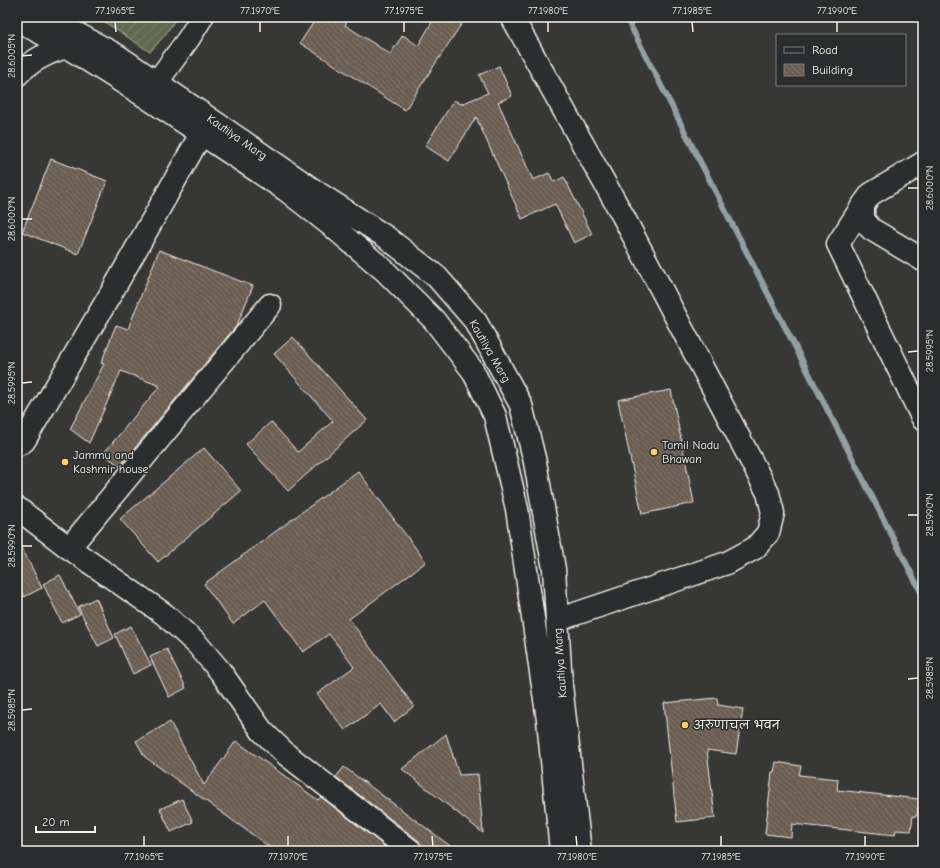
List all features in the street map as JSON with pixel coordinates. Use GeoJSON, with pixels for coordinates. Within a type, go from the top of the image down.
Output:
{"type":"FeatureCollection","features":[{"type":"Feature","properties":{"kind":"street","name":"Kautilya Marg"},"geometry":{"type":"LineString","coordinates":[[46,17],[118,56],[152,90],[201,134],[286,190],[333,227],[384,270],[434,320],[473,371],[495,416],[517,509],[548,720],[561,851]]}},
{"type":"Feature","properties":{"kind":"street"},"geometry":{"type":"LineString","coordinates":[[152,90],[202,17]]}},
{"type":"Feature","properties":{"kind":"street"},"geometry":{"type":"LineString","coordinates":[[512,17],[641,250],[768,493],[773,513],[768,533],[755,548],[727,563],[557,620]]}},
{"type":"Feature","properties":{"kind":"street","name":"Kautilya Marg"},"geometry":{"type":"LineString","coordinates":[[17,20],[152,90],[386,237],[437,277],[476,322],[521,405],[535,462],[554,570],[561,685],[580,851]]}},
{"type":"Feature","properties":{"kind":"street"},"geometry":{"type":"LineString","coordinates":[[17,75],[23,69],[57,49],[67,47]]}},
{"type":"Feature","properties":{"kind":"street"},"geometry":{"type":"LineString","coordinates":[[17,445],[24,440],[105,304],[201,134]]}},
{"type":"Feature","properties":{"kind":"street"},"geometry":{"type":"LineString","coordinates":[[923,163],[871,194],[838,244],[923,419]]}},
{"type":"Feature","properties":{"kind":"street"},"geometry":{"type":"LineString","coordinates":[[863,205],[863,219],[872,228],[923,260]]}},
{"type":"Feature","properties":{"kind":"street"},"geometry":{"type":"LineString","coordinates":[[69,548],[270,305]]}},
{"type":"Feature","properties":{"kind":"street"},"geometry":{"type":"LineString","coordinates":[[17,508],[69,548],[164,614],[197,644],[220,671],[262,731],[287,755],[411,851]]}},
{"type":"Feature","properties":{"kind":"green space"},"geometry":{"type":"Polygon","coordinates":[[[97,17],[177,17],[165,35],[150,52],[97,17]]]}},
{"type":"Feature","properties":{"kind":"building"},"geometry":{"type":"Polygon","coordinates":[[[317,17],[350,17],[345,25],[390,54],[403,35],[418,46],[435,17],[466,17],[405,110],[300,43],[317,17]]]}},
{"type":"Feature","properties":{"kind":"building"},"geometry":{"type":"Polygon","coordinates":[[[499,66],[512,96],[498,102],[533,180],[549,173],[554,182],[564,177],[592,234],[574,243],[555,204],[522,219],[476,117],[449,161],[425,146],[454,100],[461,104],[488,93],[479,75],[499,66]]]}},
{"type":"Feature","properties":{"kind":"building"},"geometry":{"type":"Polygon","coordinates":[[[51,159],[107,181],[78,254],[22,232],[51,159]]]}},
{"type":"Feature","properties":{"kind":"building"},"geometry":{"type":"Polygon","coordinates":[[[159,250],[253,286],[237,325],[120,466],[103,454],[160,386],[121,371],[89,443],[70,429],[104,364],[101,363],[116,325],[128,329],[159,250]]]}},
{"type":"Feature","properties":{"kind":"building"},"geometry":{"type":"Polygon","coordinates":[[[293,337],[367,420],[288,491],[246,444],[271,422],[298,452],[333,421],[274,354],[293,337]]]}},
{"type":"Feature","properties":{"kind":"building"},"geometry":{"type":"Polygon","coordinates":[[[671,390],[694,503],[642,514],[618,400],[671,390]]]}},
{"type":"Feature","properties":{"kind":"building"},"geometry":{"type":"Polygon","coordinates":[[[204,448],[241,491],[158,562],[120,519],[204,448]]]}},
{"type":"Feature","properties":{"kind":"building"},"geometry":{"type":"Polygon","coordinates":[[[358,471],[426,562],[349,619],[414,706],[394,722],[381,704],[345,730],[317,694],[354,667],[329,634],[303,652],[265,600],[233,624],[204,584],[358,471]]]}},
{"type":"Feature","properties":{"kind":"building"},"geometry":{"type":"Polygon","coordinates":[[[17,538],[42,588],[24,597],[17,582],[17,538]]]}},
{"type":"Feature","properties":{"kind":"building"},"geometry":{"type":"Polygon","coordinates":[[[60,575],[80,614],[62,623],[43,584],[60,575]]]}},
{"type":"Feature","properties":{"kind":"building"},"geometry":{"type":"Polygon","coordinates":[[[96,598],[114,638],[98,646],[78,607],[96,598]]]}},
{"type":"Feature","properties":{"kind":"building"},"geometry":{"type":"Polygon","coordinates":[[[131,626],[151,665],[133,674],[115,634],[131,626]]]}},
{"type":"Feature","properties":{"kind":"building"},"geometry":{"type":"Polygon","coordinates":[[[167,649],[186,688],[169,697],[150,657],[167,649]]]}},
{"type":"Feature","properties":{"kind":"building"},"geometry":{"type":"Polygon","coordinates":[[[717,698],[718,705],[743,709],[736,754],[707,750],[715,818],[677,822],[664,703],[717,698]]]}},
{"type":"Feature","properties":{"kind":"building"},"geometry":{"type":"Polygon","coordinates":[[[170,722],[204,785],[236,741],[318,800],[321,797],[391,851],[275,851],[145,757],[136,741],[170,722]]]}},
{"type":"Feature","properties":{"kind":"building"},"geometry":{"type":"Polygon","coordinates":[[[446,734],[459,775],[478,774],[483,833],[402,769],[446,734]]]}},
{"type":"Feature","properties":{"kind":"building"},"geometry":{"type":"Polygon","coordinates":[[[776,762],[801,766],[799,775],[838,779],[837,790],[919,799],[917,816],[913,816],[911,831],[896,830],[895,835],[792,824],[791,837],[765,834],[772,772],[774,772],[776,762]]]}},
{"type":"Feature","properties":{"kind":"building"},"geometry":{"type":"Polygon","coordinates":[[[344,767],[457,851],[423,851],[419,841],[336,777],[344,767]]]}},
{"type":"Feature","properties":{"kind":"building"},"geometry":{"type":"Polygon","coordinates":[[[182,799],[193,822],[171,832],[160,809],[182,799]]]}},
{"type":"Feature","properties":{"kind":"waterway"},"geometry":{"type":"LineString","coordinates":[[626,17],[923,596]]}},
{"type":"Feature","properties":{"kind":"place","name":"Tamil Nadu Bhawan"},"geometry":{"type":"Point","coordinates":[654,452]}},
{"type":"Feature","properties":{"kind":"place","name":"Jammu and Kashmir house"},"geometry":{"type":"Point","coordinates":[65,462]}},
{"type":"Feature","properties":{"kind":"place","name":"अरुणाचल भवन"},"geometry":{"type":"Point","coordinates":[685,725]}}]}
